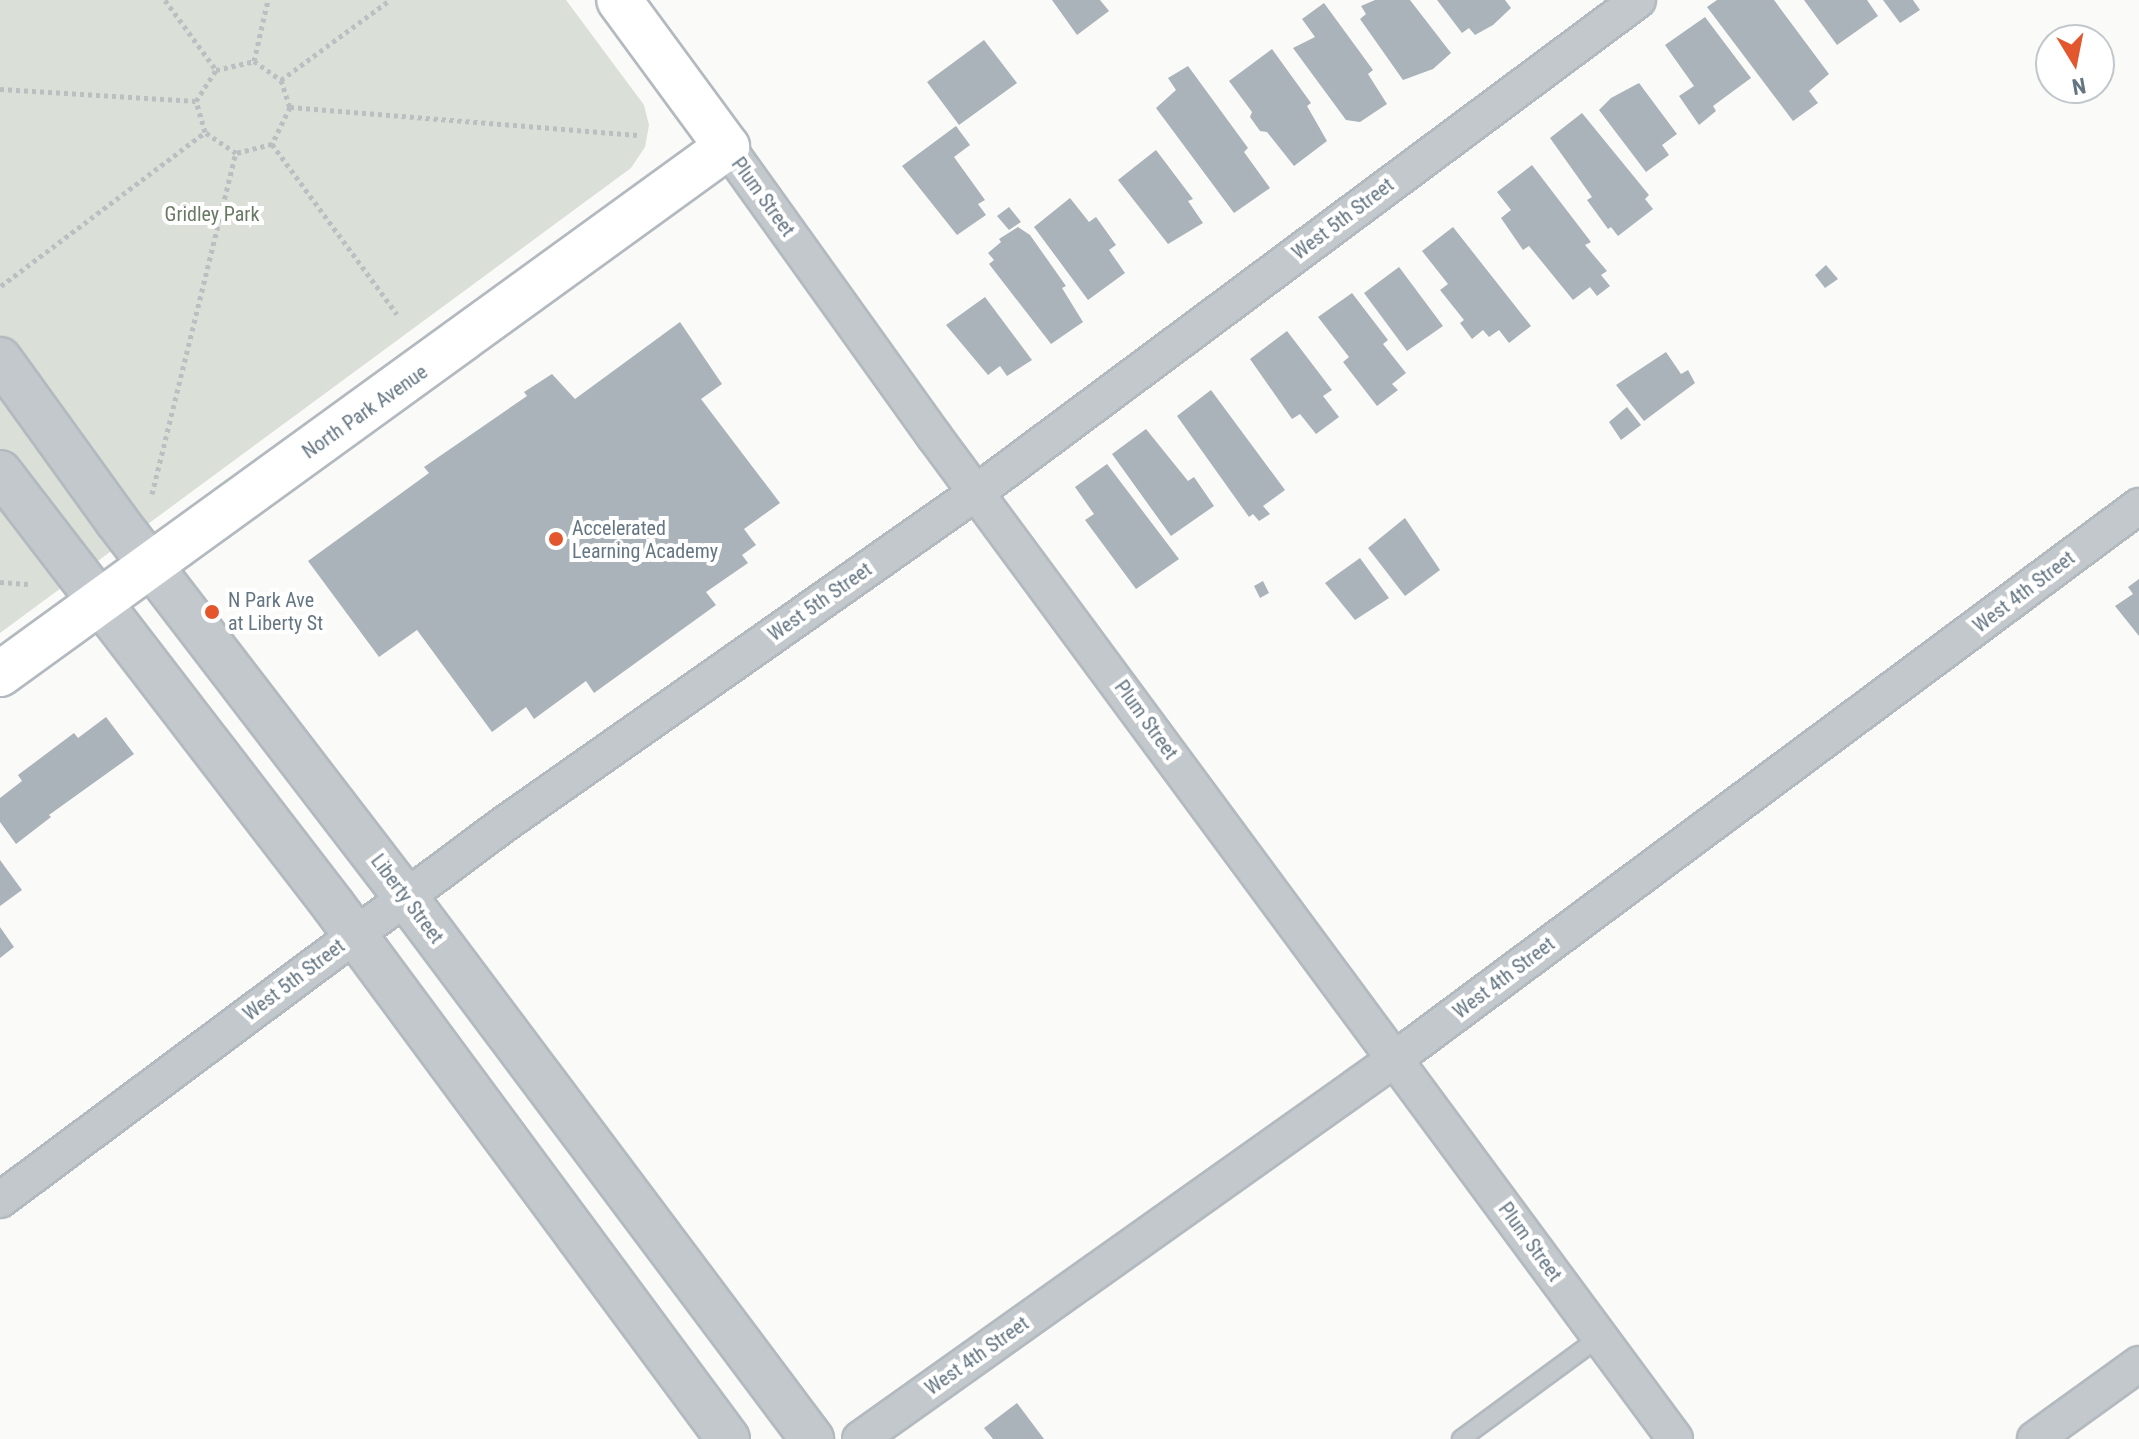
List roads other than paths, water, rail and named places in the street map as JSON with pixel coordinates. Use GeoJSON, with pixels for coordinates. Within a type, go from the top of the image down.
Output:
{"type":"FeatureCollection","features":[{"type":"Feature","properties":{"kind":"main road","name":"Plum Street"},"geometry":{"type":"LineString","coordinates":[[619,0],[727,147]]}},
{"type":"Feature","properties":{"kind":"main road","name":"North Park Avenue"},"geometry":{"type":"LineString","coordinates":[[0,674],[727,147]]}},
{"type":"Feature","properties":{"kind":"street","name":"West 5th Street"},"geometry":{"type":"LineString","coordinates":[[0,1200],[405,896],[977,492],[1638,0]]}},
{"type":"Feature","properties":{"kind":"street","name":"Plum Street"},"geometry":{"type":"LineString","coordinates":[[727,147],[977,492],[1675,1439]]}},
{"type":"Feature","properties":{"kind":"street","name":"Liberty Street"},"geometry":{"type":"LineString","coordinates":[[0,359],[812,1439]]}},
{"type":"Feature","properties":{"kind":"street"},"geometry":{"type":"LineString","coordinates":[[0,472],[354,935],[728,1439]]}},
{"type":"Feature","properties":{"kind":"street","name":"West 4th Street"},"geometry":{"type":"LineString","coordinates":[[860,1439],[1395,1059],[2139,506]]}},
{"type":"Feature","properties":{"kind":"street"},"geometry":{"type":"LineString","coordinates":[[2035,1439],[2139,1364]]}},
{"type":"Feature","properties":{"kind":"lane"},"geometry":{"type":"LineString","coordinates":[[1461,1439],[1600,1337]]}},
{"type":"Feature","properties":{"kind":"place","name":"Accelerated Learning Academy"},"geometry":{"type":"Point","coordinates":[556,539]}},
{"type":"Feature","properties":{"kind":"place","name":"N Park Ave at Liberty St"},"geometry":{"type":"Point","coordinates":[212,612]}},
{"type":"Feature","properties":{"kind":"park label","name":"Gridley Park"},"geometry":{"type":"Point","coordinates":[212,214]}}]}
